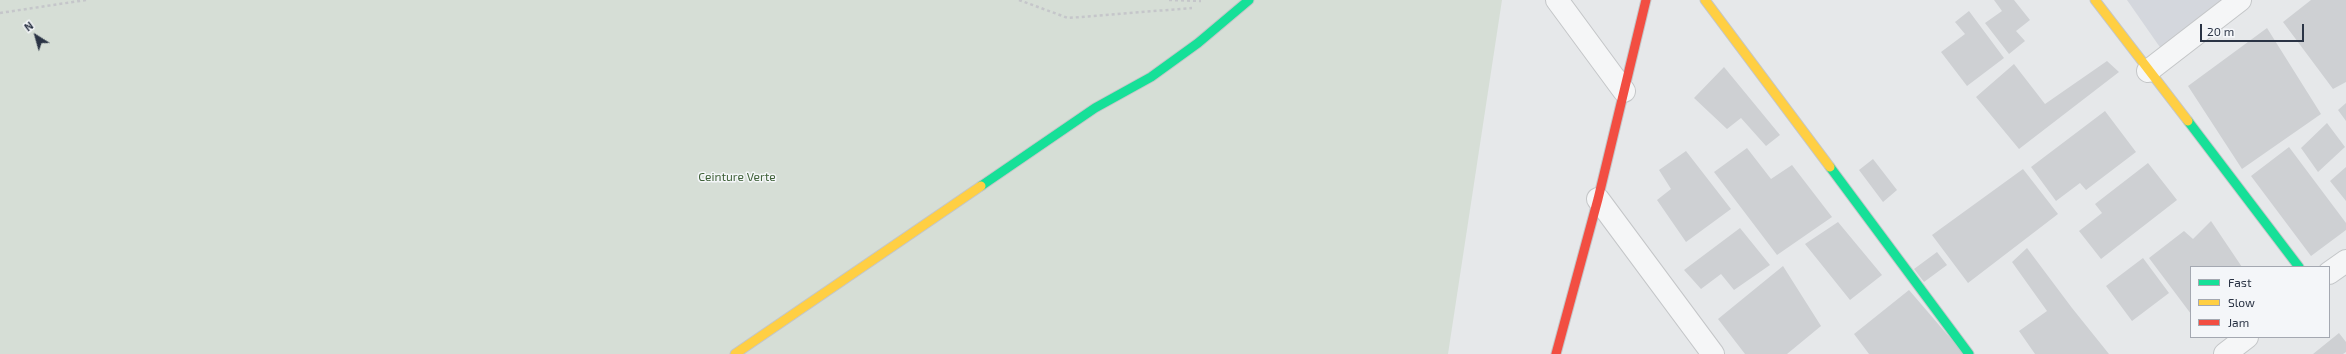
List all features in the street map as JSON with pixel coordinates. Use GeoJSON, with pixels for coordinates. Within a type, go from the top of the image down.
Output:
{"type":"FeatureCollection","features":[{"type":"Feature","properties":{"kind":"street"},"geometry":{"type":"LineString","coordinates":[[735,354],[1089,112],[1151,77],[1198,43],[1249,0]]}},
{"type":"Feature","properties":{"kind":"street"},"geometry":{"type":"LineString","coordinates":[[1557,0],[1624,91]]}},
{"type":"Feature","properties":{"kind":"street"},"geometry":{"type":"LineString","coordinates":[[1556,354],[1598,199],[1646,0]]}},
{"type":"Feature","properties":{"kind":"street"},"geometry":{"type":"LineString","coordinates":[[1705,0],[1969,354]]}},
{"type":"Feature","properties":{"kind":"street"},"geometry":{"type":"LineString","coordinates":[[2095,0],[2298,266]]}},
{"type":"Feature","properties":{"kind":"street"},"geometry":{"type":"LineString","coordinates":[[2148,71],[2240,0]]}},
{"type":"Feature","properties":{"kind":"street"},"geometry":{"type":"LineString","coordinates":[[1598,199],[1713,354]]}},
{"type":"Feature","properties":{"kind":"street"},"geometry":{"type":"LineString","coordinates":[[2330,272],[2346,261]]}},
{"type":"Feature","properties":{"kind":"street"},"geometry":{"type":"LineString","coordinates":[[2225,354],[2246,338]]}},
{"type":"Feature","properties":{"kind":"path"},"geometry":{"type":"LineString","coordinates":[[0,13],[86,0]]}},
{"type":"Feature","properties":{"kind":"path"},"geometry":{"type":"LineString","coordinates":[[1018,0],[1068,18],[1199,7]]}},
{"type":"Feature","properties":{"kind":"shaded area"},"geometry":{"type":"Polygon","coordinates":[[[2127,0],[2234,0],[2164,53],[2127,0]]]}},
{"type":"Feature","properties":{"kind":"green space","name":"Ceinture Verte"},"geometry":{"type":"Polygon","coordinates":[[[0,0],[1502,0],[1448,354],[0,354],[0,0]]]}},
{"type":"Feature","properties":{"kind":"building"},"geometry":{"type":"Polygon","coordinates":[[[1994,0],[2014,0],[2030,20],[2016,31],[2025,41],[2009,54],[1985,23],[2002,11],[1994,0]]]}},
{"type":"Feature","properties":{"kind":"building"},"geometry":{"type":"Polygon","coordinates":[[[2311,0],[2346,0],[2346,82],[2333,89],[2283,22],[2311,0]]]}},
{"type":"Feature","properties":{"kind":"building"},"geometry":{"type":"Polygon","coordinates":[[[1969,11],[2004,58],[1967,86],[1941,52],[1965,34],[1955,22],[1969,11]]]}},
{"type":"Feature","properties":{"kind":"building"},"geometry":{"type":"Polygon","coordinates":[[[2267,28],[2321,114],[2242,169],[2188,86],[2267,28]]]}},
{"type":"Feature","properties":{"kind":"building"},"geometry":{"type":"Polygon","coordinates":[[[2107,61],[2119,72],[2019,149],[1976,97],[2014,64],[2045,104],[2107,61]]]}},
{"type":"Feature","properties":{"kind":"building"},"geometry":{"type":"Polygon","coordinates":[[[1724,67],[1780,135],[1766,146],[1741,118],[1727,129],[1694,98],[1724,67]]]}},
{"type":"Feature","properties":{"kind":"building"},"geometry":{"type":"Polygon","coordinates":[[[2346,103],[2346,121],[2338,110],[2346,103]]]}},
{"type":"Feature","properties":{"kind":"building"},"geometry":{"type":"Polygon","coordinates":[[[2105,111],[2136,152],[2086,190],[2080,183],[2056,201],[2031,167],[2105,111]]]}},
{"type":"Feature","properties":{"kind":"building"},"geometry":{"type":"Polygon","coordinates":[[[2327,123],[2345,147],[2318,172],[2301,148],[2327,123]]]}},
{"type":"Feature","properties":{"kind":"building"},"geometry":{"type":"Polygon","coordinates":[[[2289,147],[2346,223],[2346,230],[2311,256],[2251,176],[2289,147]]]}},
{"type":"Feature","properties":{"kind":"building"},"geometry":{"type":"Polygon","coordinates":[[[1747,148],[1771,179],[1792,165],[1832,217],[1777,255],[1714,172],[1747,148]]]}},
{"type":"Feature","properties":{"kind":"building"},"geometry":{"type":"Polygon","coordinates":[[[1686,151],[1731,209],[1686,242],[1657,200],[1671,189],[1659,170],[1686,151]]]}},
{"type":"Feature","properties":{"kind":"building"},"geometry":{"type":"Polygon","coordinates":[[[1873,159],[1897,190],[1883,202],[1859,170],[1873,159]]]}},
{"type":"Feature","properties":{"kind":"building"},"geometry":{"type":"Polygon","coordinates":[[[2148,163],[2177,200],[2101,259],[2079,231],[2102,213],[2095,204],[2148,163]]]}},
{"type":"Feature","properties":{"kind":"building"},"geometry":{"type":"Polygon","coordinates":[[[2346,167],[2346,201],[2330,181],[2346,167]]]}},
{"type":"Feature","properties":{"kind":"building"},"geometry":{"type":"Polygon","coordinates":[[[2023,169],[2058,214],[1968,283],[1932,235],[2023,169]]]}},
{"type":"Feature","properties":{"kind":"building"},"geometry":{"type":"Polygon","coordinates":[[[2211,221],[2241,266],[2190,266],[2190,313],[2149,258],[2184,231],[2193,239],[2211,221]]]}},
{"type":"Feature","properties":{"kind":"building"},"geometry":{"type":"Polygon","coordinates":[[[1838,222],[1882,275],[1850,300],[1805,244],[1838,222]]]}},
{"type":"Feature","properties":{"kind":"building"},"geometry":{"type":"Polygon","coordinates":[[[1740,228],[1770,265],[1734,290],[1721,274],[1701,289],[1684,270],[1740,228]]]}},
{"type":"Feature","properties":{"kind":"building"},"geometry":{"type":"Polygon","coordinates":[[[2027,248],[2109,354],[2035,354],[2019,331],[2047,311],[2012,262],[2027,248]]]}},
{"type":"Feature","properties":{"kind":"building"},"geometry":{"type":"Polygon","coordinates":[[[1937,252],[1947,265],[1924,282],[1914,269],[1937,252]]]}},
{"type":"Feature","properties":{"kind":"building"},"geometry":{"type":"Polygon","coordinates":[[[2143,258],[2169,293],[2132,321],[2106,286],[2143,258]]]}},
{"type":"Feature","properties":{"kind":"building"},"geometry":{"type":"Polygon","coordinates":[[[1783,266],[1821,326],[1787,354],[1745,354],[1718,319],[1783,266]]]}},
{"type":"Feature","properties":{"kind":"building"},"geometry":{"type":"Polygon","coordinates":[[[1909,290],[1964,354],[1869,354],[1854,334],[1909,290]]]}},
{"type":"Feature","properties":{"kind":"building"},"geometry":{"type":"Polygon","coordinates":[[[2339,333],[2346,342],[2346,352],[2343,354],[2313,354],[2339,333]]]}},
{"type":"Feature","properties":{"kind":"traffic: fast"},"geometry":{"type":"LineString","coordinates":[[981,186],[1095,108],[1151,77],[1198,43],[1249,0]]}},
{"type":"Feature","properties":{"kind":"traffic: fast"},"geometry":{"type":"LineString","coordinates":[[2188,121],[2298,266]]}},
{"type":"Feature","properties":{"kind":"traffic: fast"},"geometry":{"type":"LineString","coordinates":[[1830,167],[1969,354]]}},
{"type":"Feature","properties":{"kind":"traffic: slow"},"geometry":{"type":"LineString","coordinates":[[1705,0],[1830,167]]}},
{"type":"Feature","properties":{"kind":"traffic: slow"},"geometry":{"type":"LineString","coordinates":[[2095,0],[2188,121]]}},
{"type":"Feature","properties":{"kind":"traffic: slow"},"geometry":{"type":"LineString","coordinates":[[735,354],[981,186]]}},
{"type":"Feature","properties":{"kind":"traffic: jam"},"geometry":{"type":"LineString","coordinates":[[1556,354],[1598,199],[1646,0]]}}]}
